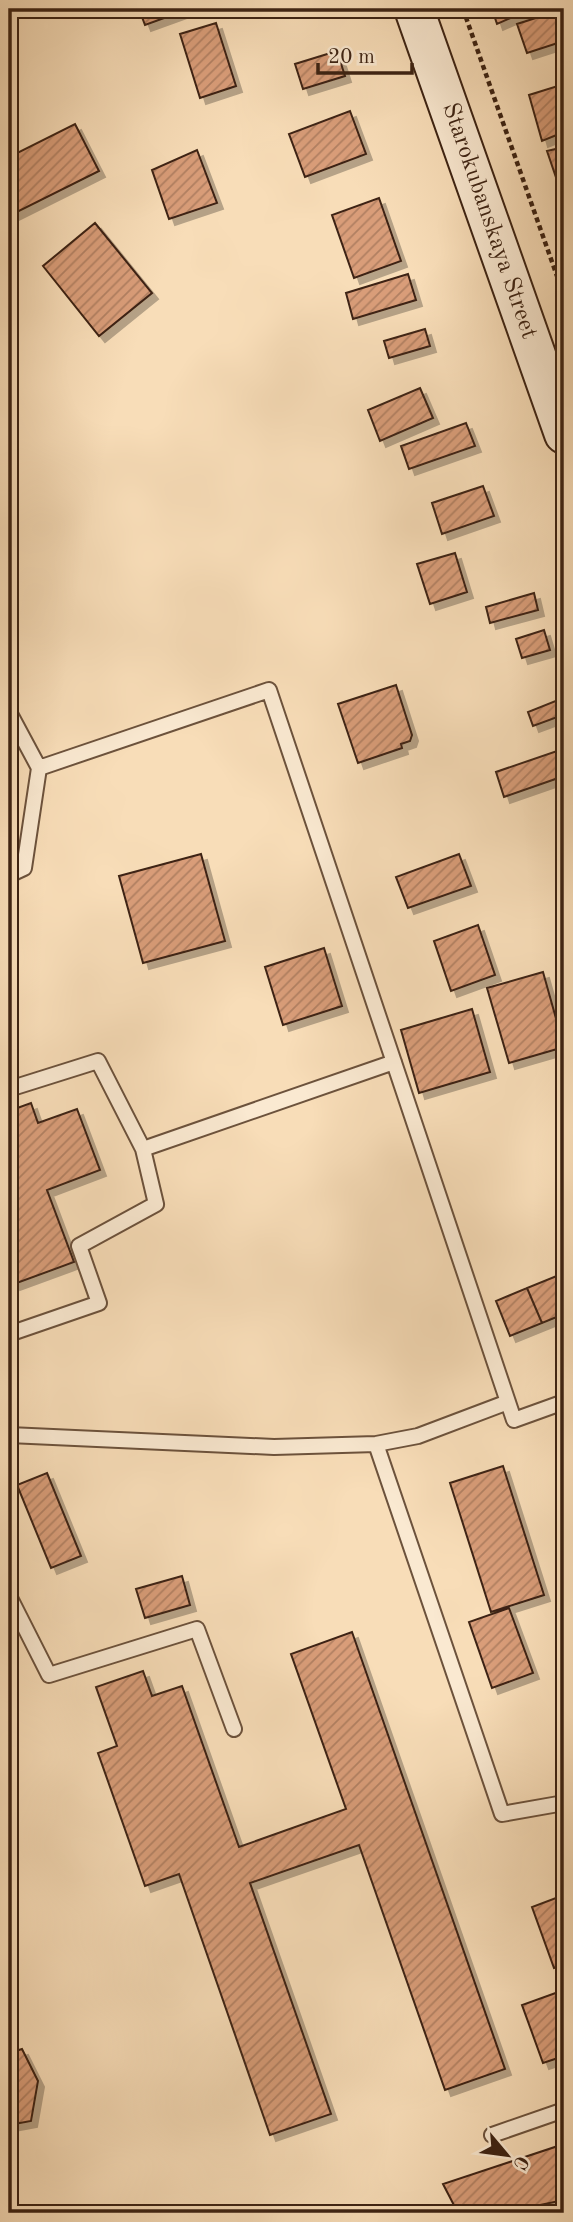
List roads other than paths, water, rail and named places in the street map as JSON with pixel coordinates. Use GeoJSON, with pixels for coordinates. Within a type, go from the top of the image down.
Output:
{"type":"FeatureCollection","features":[{"type":"Feature","properties":{"kind":"street","name":"Starokubanskaya Street"},"geometry":{"type":"LineString","coordinates":[[414,9],[564,434]]}},
{"type":"Feature","properties":{"kind":"lane"},"geometry":{"type":"LineString","coordinates":[[39,768],[270,690],[514,1420],[564,1402]]}},
{"type":"Feature","properties":{"kind":"lane"},"geometry":{"type":"LineString","coordinates":[[9,712],[39,768],[24,868],[9,875]]}},
{"type":"Feature","properties":{"kind":"lane"},"geometry":{"type":"LineString","coordinates":[[9,1089],[98,1061],[143,1149],[156,1204],[79,1246],[99,1303],[9,1334]]}},
{"type":"Feature","properties":{"kind":"lane"},"geometry":{"type":"LineString","coordinates":[[143,1149],[394,1062]]}},
{"type":"Feature","properties":{"kind":"lane"},"geometry":{"type":"LineString","coordinates":[[9,1435],[274,1447],[376,1444],[418,1436],[508,1402]]}},
{"type":"Feature","properties":{"kind":"lane"},"geometry":{"type":"LineString","coordinates":[[376,1444],[502,1814],[564,1803]]}},
{"type":"Feature","properties":{"kind":"lane"},"geometry":{"type":"LineString","coordinates":[[9,1597],[49,1675],[197,1629],[234,1729]]}},
{"type":"Feature","properties":{"kind":"lane"},"geometry":{"type":"LineString","coordinates":[[492,2135],[564,2110]]}}]}
